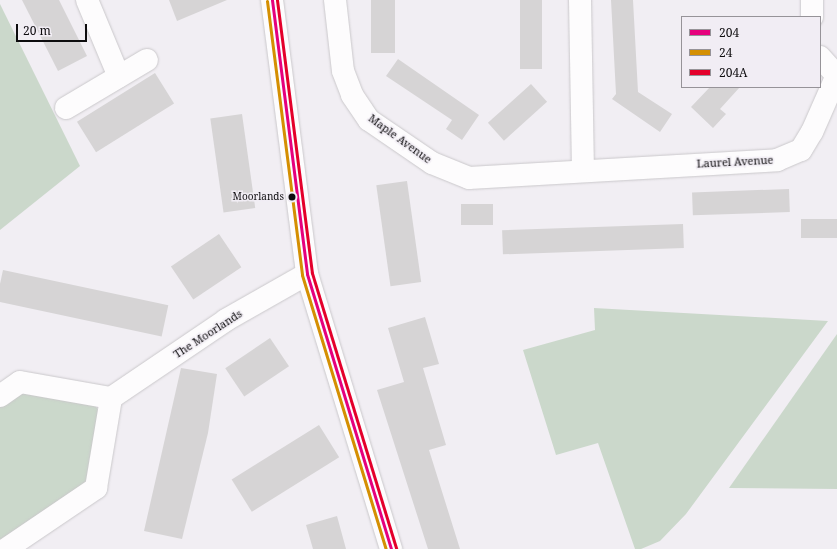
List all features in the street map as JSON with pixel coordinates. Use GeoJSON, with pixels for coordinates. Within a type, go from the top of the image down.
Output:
{"type":"FeatureCollection","features":[{"type":"Feature","properties":{"kind":"street"},"geometry":{"type":"LineString","coordinates":[[87,0],[119,77]]}},
{"type":"Feature","properties":{"kind":"street"},"geometry":{"type":"LineString","coordinates":[[272,0],[307,274],[391,549]]}},
{"type":"Feature","properties":{"kind":"street","name":"Maple Avenue"},"geometry":{"type":"LineString","coordinates":[[335,0],[343,71],[352,95],[369,120],[432,163],[455,174]]}},
{"type":"Feature","properties":{"kind":"street"},"geometry":{"type":"LineString","coordinates":[[580,0],[582,169]]}},
{"type":"Feature","properties":{"kind":"street"},"geometry":{"type":"LineString","coordinates":[[812,0],[812,16]]}},
{"type":"Feature","properties":{"kind":"street"},"geometry":{"type":"LineString","coordinates":[[821,58],[837,75]]}},
{"type":"Feature","properties":{"kind":"street"},"geometry":{"type":"LineString","coordinates":[[66,108],[147,60]]}},
{"type":"Feature","properties":{"kind":"street","name":"Laurel Avenue"},"geometry":{"type":"LineString","coordinates":[[455,174],[469,178],[504,177],[582,169],[776,160],[801,150],[812,132],[837,75]]}},
{"type":"Feature","properties":{"kind":"street","name":"The Moorlands"},"geometry":{"type":"LineString","coordinates":[[111,398],[226,320],[307,274]]}},
{"type":"Feature","properties":{"kind":"street"},"geometry":{"type":"LineString","coordinates":[[0,396],[20,382],[111,398],[96,488],[6,549]]}},
{"type":"Feature","properties":{"kind":"green space"},"geometry":{"type":"Polygon","coordinates":[[[0,4],[80,166],[0,230],[0,4]]]}},
{"type":"Feature","properties":{"kind":"green space"},"geometry":{"type":"Polygon","coordinates":[[[594,308],[828,321],[686,514],[660,541],[641,549],[635,549],[598,443],[556,455],[523,350],[595,330],[594,308]]]}},
{"type":"Feature","properties":{"kind":"green space"},"geometry":{"type":"Polygon","coordinates":[[[837,334],[837,489],[729,488],[837,334]]]}},
{"type":"Feature","properties":{"kind":"green space"},"geometry":{"type":"Polygon","coordinates":[[[23,390],[93,402],[102,416],[88,481],[0,540],[0,407],[23,390]]]}},
{"type":"Feature","properties":{"kind":"building"},"geometry":{"type":"Polygon","coordinates":[[[22,0],[59,0],[87,56],[58,71],[22,0]]]}},
{"type":"Feature","properties":{"kind":"building"},"geometry":{"type":"Polygon","coordinates":[[[169,0],[227,0],[177,21],[169,0]]]}},
{"type":"Feature","properties":{"kind":"building"},"geometry":{"type":"Polygon","coordinates":[[[371,0],[395,0],[395,53],[371,53],[371,0]]]}},
{"type":"Feature","properties":{"kind":"building"},"geometry":{"type":"Polygon","coordinates":[[[520,0],[542,0],[542,69],[520,69],[520,0]]]}},
{"type":"Feature","properties":{"kind":"building"},"geometry":{"type":"Polygon","coordinates":[[[611,0],[633,0],[638,92],[672,114],[660,132],[612,99],[616,94],[611,0]]]}},
{"type":"Feature","properties":{"kind":"building"},"geometry":{"type":"Polygon","coordinates":[[[398,59],[479,115],[462,140],[446,129],[452,120],[386,76],[398,59]]]}},
{"type":"Feature","properties":{"kind":"building"},"geometry":{"type":"Polygon","coordinates":[[[155,73],[174,104],[96,152],[77,122],[155,73]]]}},
{"type":"Feature","properties":{"kind":"building"},"geometry":{"type":"Polygon","coordinates":[[[531,84],[547,102],[504,141],[488,123],[531,84]]]}},
{"type":"Feature","properties":{"kind":"building"},"geometry":{"type":"Polygon","coordinates":[[[709,88],[739,88],[720,109],[726,114],[713,128],[691,107],[709,88]]]}},
{"type":"Feature","properties":{"kind":"building"},"geometry":{"type":"Polygon","coordinates":[[[242,114],[255,208],[224,213],[210,118],[242,114]]]}},
{"type":"Feature","properties":{"kind":"building"},"geometry":{"type":"Polygon","coordinates":[[[407,181],[421,282],[390,286],[376,185],[407,181]]]}},
{"type":"Feature","properties":{"kind":"building"},"geometry":{"type":"Polygon","coordinates":[[[789,189],[790,212],[693,215],[692,192],[789,189]]]}},
{"type":"Feature","properties":{"kind":"building"},"geometry":{"type":"Polygon","coordinates":[[[461,204],[493,204],[493,225],[461,225],[461,204]]]}},
{"type":"Feature","properties":{"kind":"building"},"geometry":{"type":"Polygon","coordinates":[[[801,219],[837,219],[837,238],[801,238],[801,219]]]}},
{"type":"Feature","properties":{"kind":"building"},"geometry":{"type":"Polygon","coordinates":[[[683,224],[684,248],[503,254],[502,230],[683,224]]]}},
{"type":"Feature","properties":{"kind":"building"},"geometry":{"type":"Polygon","coordinates":[[[219,234],[241,267],[193,300],[171,266],[219,234]]]}},
{"type":"Feature","properties":{"kind":"building"},"geometry":{"type":"Polygon","coordinates":[[[3,270],[168,305],[162,336],[0,302],[0,284],[3,270]]]}},
{"type":"Feature","properties":{"kind":"building"},"geometry":{"type":"Polygon","coordinates":[[[425,317],[439,364],[423,368],[446,445],[429,450],[460,549],[428,549],[377,390],[404,382],[388,328],[425,317]]]}},
{"type":"Feature","properties":{"kind":"building"},"geometry":{"type":"Polygon","coordinates":[[[270,338],[289,366],[244,396],[225,368],[270,338]]]}},
{"type":"Feature","properties":{"kind":"building"},"geometry":{"type":"Polygon","coordinates":[[[181,368],[217,374],[208,433],[182,539],[144,531],[181,368]]]}},
{"type":"Feature","properties":{"kind":"building"},"geometry":{"type":"Polygon","coordinates":[[[319,425],[339,457],[252,512],[232,480],[319,425]]]}},
{"type":"Feature","properties":{"kind":"building"},"geometry":{"type":"Polygon","coordinates":[[[337,516],[346,549],[313,549],[306,525],[337,516]]]}},
{"type":"Feature","properties":{"kind":"transit line","name":"204"},"geometry":{"type":"LineString","coordinates":[[272,0],[307,274],[391,549]]}},
{"type":"Feature","properties":{"kind":"transit line","name":"204A"},"geometry":{"type":"LineString","coordinates":[[277,0],[312,273],[396,548]]}},
{"type":"Feature","properties":{"kind":"transit line","name":"24"},"geometry":{"type":"LineString","coordinates":[[267,1],[302,275],[386,549]]}},
{"type":"Feature","properties":{"kind":"place","name":"Moorlands"},"geometry":{"type":"Point","coordinates":[292,197]}}]}
